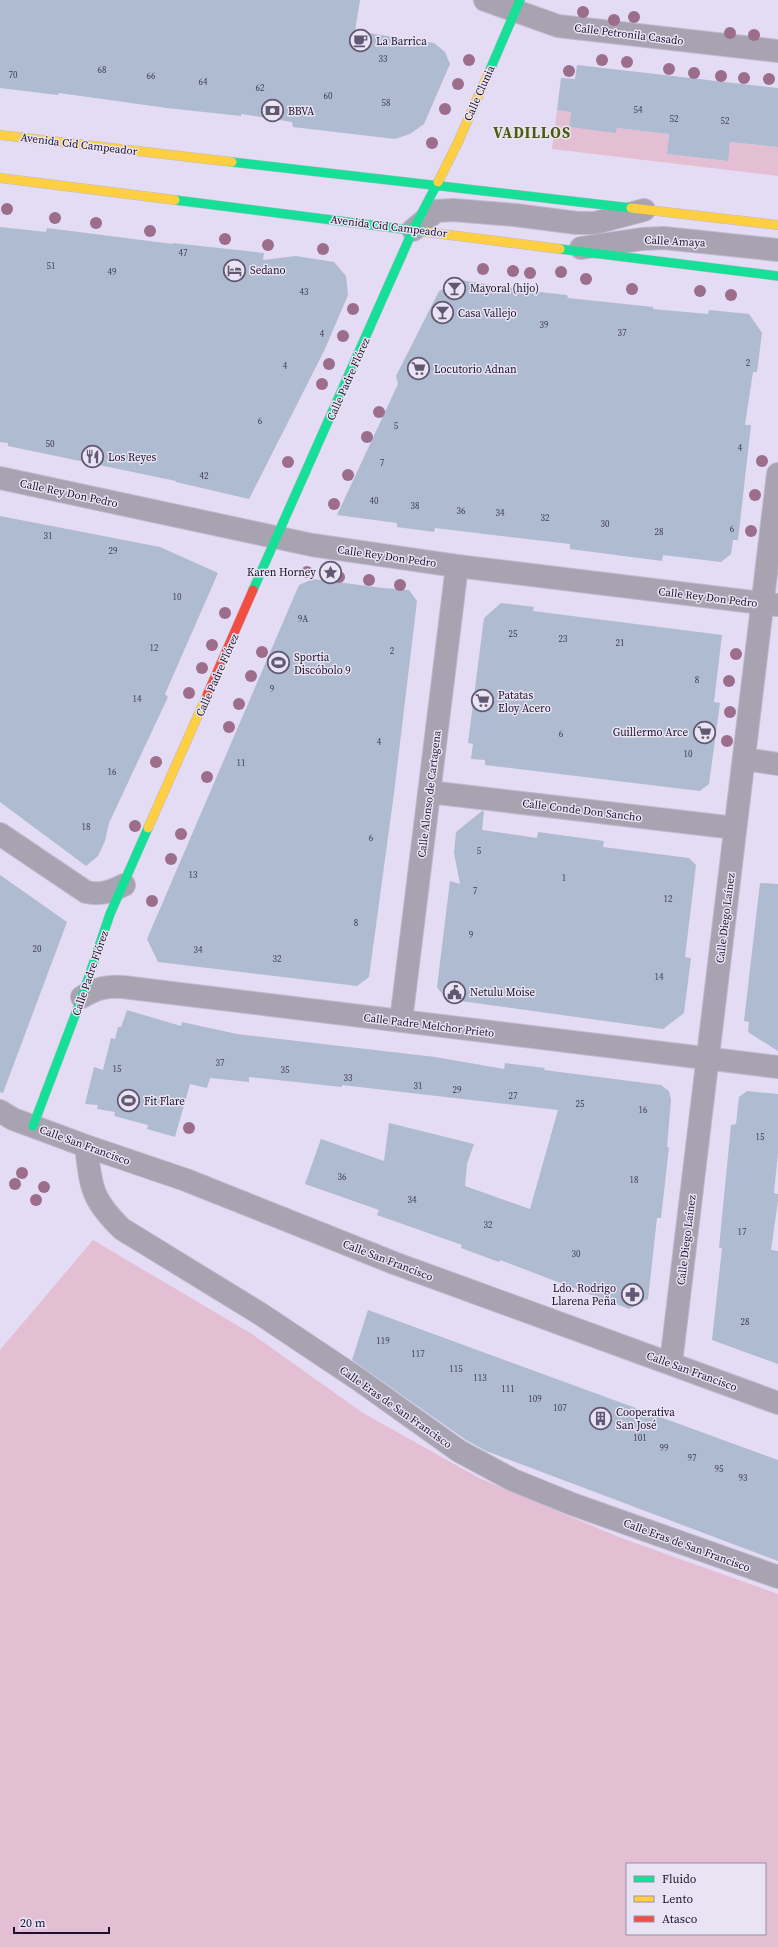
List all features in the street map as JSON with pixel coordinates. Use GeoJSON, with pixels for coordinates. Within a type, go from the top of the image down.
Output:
{"type":"FeatureCollection","features":[{"type":"Feature","properties":{"kind":"main road","name":"Calle Clunia"},"geometry":{"type":"LineString","coordinates":[[437,185],[458,142],[517,5]]}},
{"type":"Feature","properties":{"kind":"main road","name":"Avenida Cid Campeador"},"geometry":{"type":"LineString","coordinates":[[0,135],[778,225]]}},
{"type":"Feature","properties":{"kind":"main road","name":"Avenida Cid Campeador"},"geometry":{"type":"LineString","coordinates":[[0,178],[778,276]]}},
{"type":"Feature","properties":{"kind":"main road","name":"Calle Padre Flórez"},"geometry":{"type":"LineString","coordinates":[[33,1126],[82,997],[110,914],[414,230],[437,185]]}},
{"type":"Feature","properties":{"kind":"street","name":"Calle Petronila Casado"},"geometry":{"type":"LineString","coordinates":[[484,0],[517,5],[558,26],[778,51]]}},
{"type":"Feature","properties":{"kind":"street","name":"Calle Padre Flórez"},"geometry":{"type":"LineString","coordinates":[[414,230],[436,210],[508,214],[578,223],[595,223],[644,210]]}},
{"type":"Feature","properties":{"kind":"street","name":"Calle Amaya"},"geometry":{"type":"LineString","coordinates":[[572,250],[642,239],[664,238],[778,250]]}},
{"type":"Feature","properties":{"kind":"street","name":"Calle Diego Laínez"},"geometry":{"type":"LineString","coordinates":[[671,1363],[744,759],[770,604],[778,474]]}},
{"type":"Feature","properties":{"kind":"street","name":"Calle Rey Don Pedro"},"geometry":{"type":"LineString","coordinates":[[0,478],[277,538],[457,566],[770,604]]}},
{"type":"Feature","properties":{"kind":"street","name":"Calle Alonso de Cartagena"},"geometry":{"type":"LineString","coordinates":[[401,1021],[457,566]]}},
{"type":"Feature","properties":{"kind":"street"},"geometry":{"type":"LineString","coordinates":[[744,759],[778,764]]}},
{"type":"Feature","properties":{"kind":"street","name":"Calle Conde Don Sancho"},"geometry":{"type":"LineString","coordinates":[[429,792],[735,828]]}},
{"type":"Feature","properties":{"kind":"street"},"geometry":{"type":"LineString","coordinates":[[0,834],[86,892],[99,894],[111,892],[124,885]]}},
{"type":"Feature","properties":{"kind":"street","name":"Calle Padre Melchor Prieto"},"geometry":{"type":"LineString","coordinates":[[82,997],[94,990],[108,986],[778,1068]]}},
{"type":"Feature","properties":{"kind":"street","name":"Calle San Francisco"},"geometry":{"type":"LineString","coordinates":[[0,1111],[33,1126],[86,1146],[186,1180],[394,1263],[778,1403]]}},
{"type":"Feature","properties":{"kind":"street","name":"Calle Eras de San Francisco"},"geometry":{"type":"LineString","coordinates":[[86,1146],[93,1193],[105,1212],[122,1229],[259,1313],[343,1369],[459,1451],[513,1480],[572,1504],[778,1577]]}},
{"type":"Feature","properties":{"kind":"shaded area"},"geometry":{"type":"Polygon","coordinates":[[[557,110],[571,112],[569,127],[616,132],[617,128],[669,134],[667,154],[727,161],[730,142],[778,147],[778,176],[552,149],[557,110]]]}},
{"type":"Feature","properties":{"kind":"shaded area"},"geometry":{"type":"Polygon","coordinates":[[[93,1240],[252,1334],[363,1413],[479,1478],[621,1538],[778,1594],[778,1947],[0,1947],[0,1350],[93,1240]]]}},
{"type":"Feature","properties":{"kind":"building"},"geometry":{"type":"Polygon","coordinates":[[[0,0],[360,0],[355,31],[434,43],[445,52],[450,64],[424,124],[410,134],[395,139],[293,127],[292,122],[241,114],[241,116],[167,108],[59,93],[58,95],[0,88],[0,0]]]}},
{"type":"Feature","properties":{"kind":"building"},"geometry":{"type":"Polygon","coordinates":[[[577,65],[778,88],[778,147],[730,142],[728,161],[667,154],[669,134],[617,128],[616,133],[569,127],[571,112],[557,110],[561,78],[575,79],[577,65]]]}},
{"type":"Feature","properties":{"kind":"building"},"geometry":{"type":"Polygon","coordinates":[[[0,227],[46,232],[47,228],[173,244],[264,253],[263,260],[296,256],[334,262],[346,276],[348,295],[325,349],[249,499],[176,481],[8,446],[8,443],[0,442],[0,227]]]}},
{"type":"Feature","properties":{"kind":"building"},"geometry":{"type":"Polygon","coordinates":[[[460,280],[567,295],[568,298],[653,307],[653,309],[708,314],[709,310],[749,314],[762,333],[757,372],[753,372],[745,425],[751,425],[738,540],[733,540],[731,554],[721,562],[663,555],[662,561],[570,549],[570,544],[435,528],[434,532],[397,527],[397,523],[337,515],[398,384],[396,376],[439,291],[460,280]]]}},
{"type":"Feature","properties":{"kind":"building"},"geometry":{"type":"Polygon","coordinates":[[[0,516],[160,547],[218,573],[165,694],[168,697],[109,823],[105,841],[98,856],[86,866],[0,802],[0,516]]]}},
{"type":"Feature","properties":{"kind":"building"},"geometry":{"type":"Polygon","coordinates":[[[313,579],[409,590],[417,601],[394,793],[369,977],[357,986],[158,962],[147,939],[299,585],[313,579]]]}},
{"type":"Feature","properties":{"kind":"building"},"geometry":{"type":"Polygon","coordinates":[[[501,603],[534,607],[533,611],[722,635],[714,702],[720,703],[709,784],[700,791],[485,765],[485,760],[471,759],[473,744],[468,743],[484,618],[501,603]]]}},
{"type":"Feature","properties":{"kind":"building"},"geometry":{"type":"Polygon","coordinates":[[[484,811],[482,830],[537,838],[538,832],[604,841],[603,847],[689,858],[696,865],[685,957],[691,958],[684,1013],[663,1029],[446,999],[437,987],[450,881],[460,884],[454,853],[456,832],[484,811]]]}},
{"type":"Feature","properties":{"kind":"building"},"geometry":{"type":"Polygon","coordinates":[[[0,875],[67,922],[3,1093],[0,1092],[0,875]]]}},
{"type":"Feature","properties":{"kind":"building"},"geometry":{"type":"Polygon","coordinates":[[[760,883],[778,884],[778,1051],[748,1032],[749,1022],[744,1021],[760,883]]]}},
{"type":"Feature","properties":{"kind":"building"},"geometry":{"type":"Polygon","coordinates":[[[127,1010],[181,1026],[182,1022],[237,1034],[435,1057],[504,1069],[505,1063],[545,1068],[544,1070],[661,1085],[669,1091],[671,1100],[667,1147],[669,1147],[661,1218],[657,1218],[648,1299],[629,1309],[500,1260],[499,1262],[461,1248],[462,1245],[377,1215],[379,1210],[305,1184],[321,1139],[384,1161],[389,1123],[474,1144],[467,1164],[465,1186],[530,1209],[558,1110],[342,1085],[342,1087],[249,1077],[249,1082],[210,1078],[207,1088],[190,1084],[175,1137],[147,1129],[148,1125],[114,1116],[115,1112],[97,1109],[98,1105],[85,1104],[94,1067],[103,1070],[111,1038],[115,1039],[118,1027],[121,1027],[127,1010]]]}},
{"type":"Feature","properties":{"kind":"building"},"geometry":{"type":"Polygon","coordinates":[[[747,1091],[778,1094],[778,1152],[774,1193],[778,1194],[778,1201],[771,1250],[778,1251],[778,1364],[712,1340],[722,1248],[719,1248],[731,1125],[736,1124],[739,1097],[747,1091]]]}},
{"type":"Feature","properties":{"kind":"building"},"geometry":{"type":"Polygon","coordinates":[[[368,1310],[778,1460],[778,1561],[486,1451],[466,1440],[352,1360],[368,1310]]]}},
{"type":"Feature","properties":{"kind":"traffic: fast"},"geometry":{"type":"LineString","coordinates":[[489,72],[520,0]]}},
{"type":"Feature","properties":{"kind":"traffic: fast"},"geometry":{"type":"LineString","coordinates":[[232,162],[631,208]]}},
{"type":"Feature","properties":{"kind":"traffic: fast"},"geometry":{"type":"LineString","coordinates":[[253,590],[413,230],[438,182]]}},
{"type":"Feature","properties":{"kind":"traffic: fast"},"geometry":{"type":"LineString","coordinates":[[175,200],[426,232]]}},
{"type":"Feature","properties":{"kind":"traffic: fast"},"geometry":{"type":"LineString","coordinates":[[560,249],[778,276]]}},
{"type":"Feature","properties":{"kind":"traffic: fast"},"geometry":{"type":"LineString","coordinates":[[33,1126],[82,997],[110,914],[148,828]]}},
{"type":"Feature","properties":{"kind":"traffic: slow"},"geometry":{"type":"LineString","coordinates":[[438,182],[458,142],[489,72]]}},
{"type":"Feature","properties":{"kind":"traffic: slow"},"geometry":{"type":"LineString","coordinates":[[0,135],[232,162]]}},
{"type":"Feature","properties":{"kind":"traffic: slow"},"geometry":{"type":"LineString","coordinates":[[0,178],[175,200]]}},
{"type":"Feature","properties":{"kind":"traffic: slow"},"geometry":{"type":"LineString","coordinates":[[631,208],[778,225]]}},
{"type":"Feature","properties":{"kind":"traffic: slow"},"geometry":{"type":"LineString","coordinates":[[426,232],[560,249]]}},
{"type":"Feature","properties":{"kind":"traffic: slow"},"geometry":{"type":"LineString","coordinates":[[148,828],[207,695]]}},
{"type":"Feature","properties":{"kind":"traffic: jam"},"geometry":{"type":"LineString","coordinates":[[207,695],[253,590]]}},
{"type":"Feature","properties":{"kind":"place","name":"La Barrica"},"geometry":{"type":"Point","coordinates":[361,41]}},
{"type":"Feature","properties":{"kind":"place","name":"BBVA"},"geometry":{"type":"Point","coordinates":[273,111]}},
{"type":"Feature","properties":{"kind":"place","name":"Sedano"},"geometry":{"type":"Point","coordinates":[234,270]}},
{"type":"Feature","properties":{"kind":"place","name":"Mayoral (hijo)"},"geometry":{"type":"Point","coordinates":[455,288]}},
{"type":"Feature","properties":{"kind":"place","name":"Casa Vallejo"},"geometry":{"type":"Point","coordinates":[443,313]}},
{"type":"Feature","properties":{"kind":"place","name":"Locutorio Adnan"},"geometry":{"type":"Point","coordinates":[419,369]}},
{"type":"Feature","properties":{"kind":"place","name":"Los Reyes"},"geometry":{"type":"Point","coordinates":[92,457]}},
{"type":"Feature","properties":{"kind":"place","name":"Karen Horney"},"geometry":{"type":"Point","coordinates":[331,572]}},
{"type":"Feature","properties":{"kind":"place","name":"Sportia Discóbolo 9"},"geometry":{"type":"Point","coordinates":[279,663]}},
{"type":"Feature","properties":{"kind":"place","name":"Patatas Eloy Acero"},"geometry":{"type":"Point","coordinates":[482,701]}},
{"type":"Feature","properties":{"kind":"place","name":"Guillermo Arce"},"geometry":{"type":"Point","coordinates":[704,732]}},
{"type":"Feature","properties":{"kind":"place","name":"Netulu Moise"},"geometry":{"type":"Point","coordinates":[454,992]}},
{"type":"Feature","properties":{"kind":"place","name":"Fit Flare"},"geometry":{"type":"Point","coordinates":[128,1101]}},
{"type":"Feature","properties":{"kind":"place","name":"Ldo. Rodrigo Llarena Peña"},"geometry":{"type":"Point","coordinates":[632,1294]}},
{"type":"Feature","properties":{"kind":"place","name":"Cooperativa San José"},"geometry":{"type":"Point","coordinates":[600,1418]}},
{"type":"Feature","properties":{"kind":"district","name":"VADILLOS"},"geometry":{"type":"Point","coordinates":[532,133]}}]}
